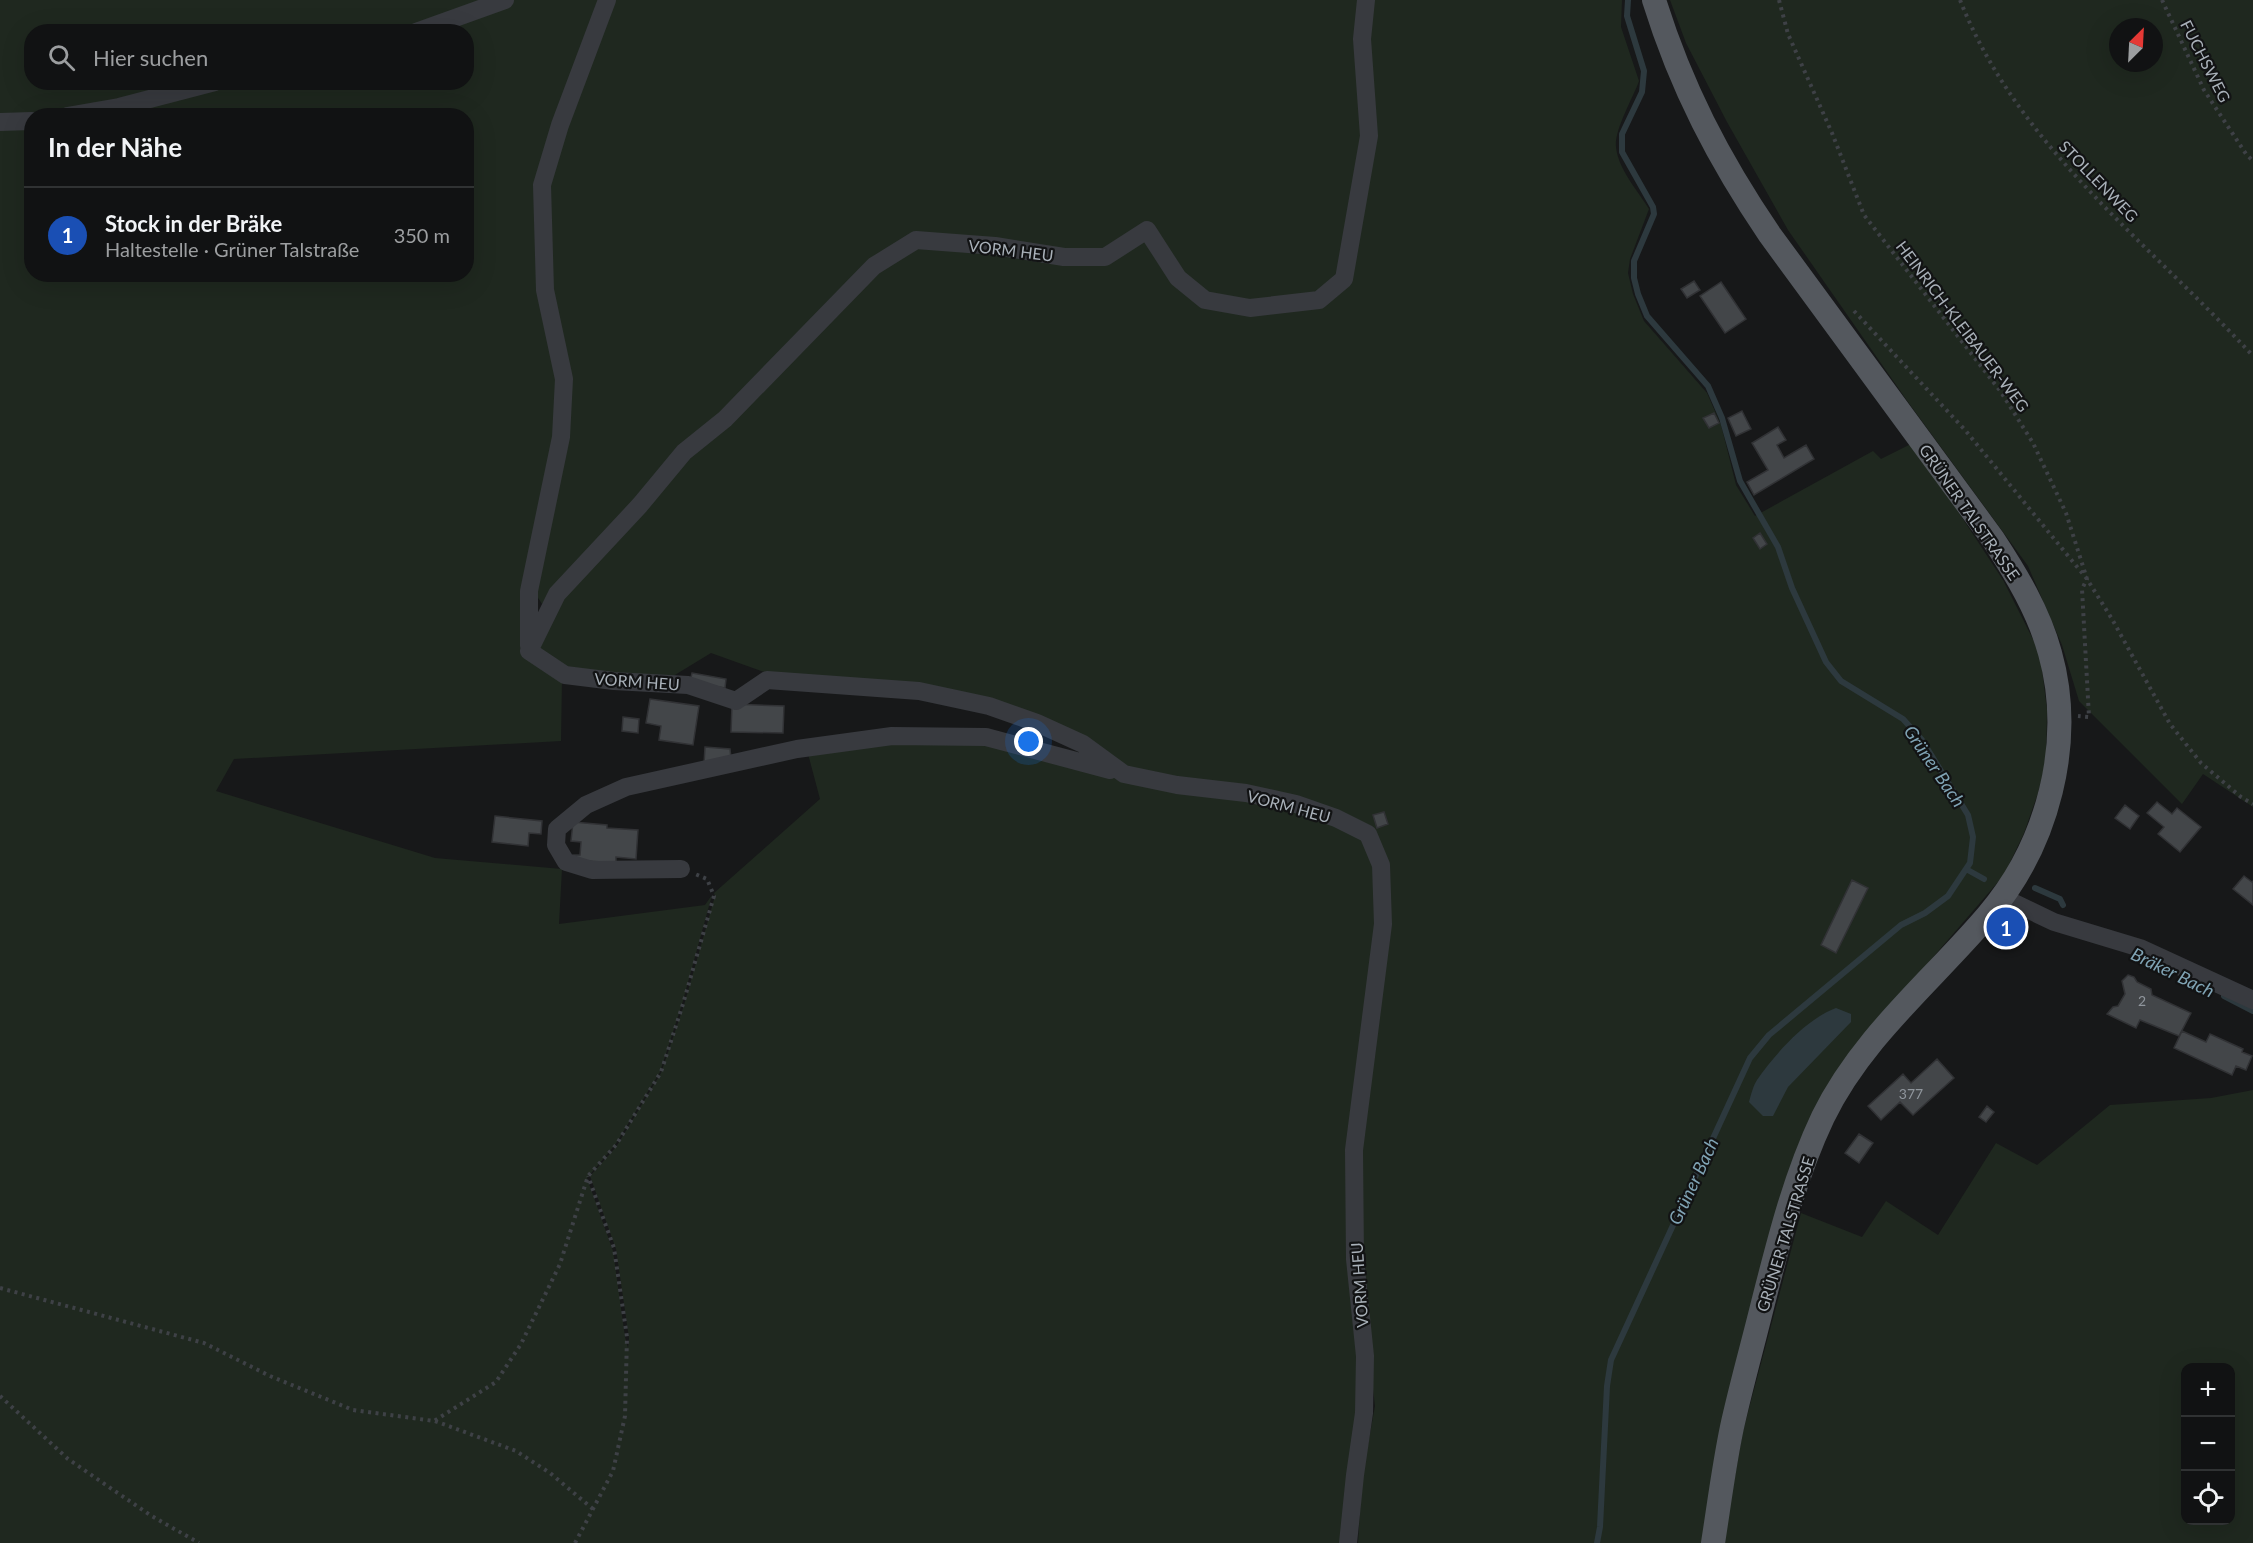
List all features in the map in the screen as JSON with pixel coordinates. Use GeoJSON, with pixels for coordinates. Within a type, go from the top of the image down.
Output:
{"type":"FeatureCollection","features":[{"type":"Feature","properties":{"kind":"main road","name":"GRÜNER TALSTRASSE"},"geometry":{"type":"LineString","coordinates":[[1654,0],[1690,99],[1736,186],[1986,529],[2016,574],[2050,651],[2057,682],[2059,714],[2057,762],[2047,807],[2028,854],[2002,897],[1988,915],[1889,1021],[1863,1054],[1825,1114],[1795,1189],[1776,1252],[1732,1428],[1713,1543]]}},
{"type":"Feature","properties":{"kind":"street"},"geometry":{"type":"LineString","coordinates":[[438,24],[505,0]]}},
{"type":"Feature","properties":{"kind":"street"},"geometry":{"type":"LineString","coordinates":[[529,651],[529,591],[561,437],[564,379],[544,290],[542,184],[560,125],[607,0]]}},
{"type":"Feature","properties":{"kind":"street","name":"VORM HEU"},"geometry":{"type":"LineString","coordinates":[[1348,1543],[1354,1475],[1364,1413],[1365,1356],[1355,1259],[1354,1150],[1383,924],[1382,865],[1368,834],[1336,818],[1296,804],[1246,793],[1177,785],[1125,774],[1083,744],[1037,723],[989,706],[930,694],[864,686],[767,680],[736,701],[688,685],[614,681],[566,675],[529,651],[557,594],[640,505],[684,452],[725,419],[874,267],[916,240],[995,246],[1064,257],[1105,257],[1147,230],[1178,278],[1205,300],[1250,308],[1319,300],[1344,279],[1369,136],[1362,39],[1366,0]]}},
{"type":"Feature","properties":{"kind":"street"},"geometry":{"type":"LineString","coordinates":[[113,108],[184,90]]}},
{"type":"Feature","properties":{"kind":"street"},"geometry":{"type":"LineString","coordinates":[[0,122],[24,121]]}},
{"type":"Feature","properties":{"kind":"street"},"geometry":{"type":"LineString","coordinates":[[681,869],[592,870],[566,862],[556,845],[557,829],[586,805],[626,787],[797,749],[892,736],[986,737],[1125,774]]}},
{"type":"Feature","properties":{"kind":"street"},"geometry":{"type":"LineString","coordinates":[[2002,897],[2054,922],[2140,948],[2253,1000]]}},
{"type":"Feature","properties":{"kind":"path","name":"HEINRICH-KLEIBAUER-WEG"},"geometry":{"type":"LineString","coordinates":[[1779,0],[1788,34],[1864,214],[2001,392],[2032,443],[2066,513],[2087,579],[2082,589],[2089,717],[2059,714]]}},
{"type":"Feature","properties":{"kind":"path","name":"STOLLENWEG"},"geometry":{"type":"LineString","coordinates":[[1960,0],[1990,65],[2044,141],[2097,199],[2211,309],[2253,356]]}},
{"type":"Feature","properties":{"kind":"path","name":"FUCHSWEG"},"geometry":{"type":"LineString","coordinates":[[2162,0],[2204,90],[2253,161]]}},
{"type":"Feature","properties":{"kind":"path"},"geometry":{"type":"LineString","coordinates":[[1817,300],[1846,303],[1965,430],[2087,579],[2112,619],[2170,724],[2201,764],[2253,804]]}},
{"type":"Feature","properties":{"kind":"path"},"geometry":{"type":"LineString","coordinates":[[434,1420],[496,1382],[521,1344],[560,1264],[588,1176],[616,1145],[661,1072],[714,896],[706,879],[681,869]]}},
{"type":"Feature","properties":{"kind":"path"},"geometry":{"type":"LineString","coordinates":[[575,1543],[613,1471],[625,1416],[627,1337],[614,1248],[588,1176]]}},
{"type":"Feature","properties":{"kind":"path"},"geometry":{"type":"LineString","coordinates":[[0,1288],[204,1343],[270,1376],[353,1410],[434,1420],[516,1451],[550,1473],[593,1509]]}},
{"type":"Feature","properties":{"kind":"path"},"geometry":{"type":"LineString","coordinates":[[0,1396],[68,1459],[150,1515],[199,1543]]}},
{"type":"Feature","properties":{"kind":"shaded area"},"geometry":{"type":"Polygon","coordinates":[[[0,0],[1359,0],[1356,42],[1362,134],[1359,165],[1338,276],[1316,295],[1289,295],[1243,301],[1208,296],[1183,275],[1147,223],[1104,251],[1063,251],[994,239],[912,233],[871,263],[722,415],[681,450],[636,503],[542,604],[535,593],[566,437],[567,379],[547,289],[547,187],[564,121],[559,125],[539,186],[541,291],[561,380],[559,437],[525,592],[524,653],[562,679],[561,741],[234,759],[216,791],[435,858],[562,869],[559,924],[705,905],[712,895],[682,1004],[660,1072],[615,1145],[587,1178],[613,1251],[628,1348],[629,1338],[616,1249],[590,1176],[616,1147],[661,1073],[684,1005],[714,893],[820,799],[807,750],[894,739],[986,739],[1076,762],[1137,782],[1245,797],[1294,807],[1336,820],[1361,835],[1379,865],[1381,925],[1352,1148],[1353,1259],[1362,1355],[1361,1414],[1351,1474],[1345,1543],[0,1543],[0,126],[24,126],[24,282],[474,282],[474,108],[133,108],[206,90],[474,90],[474,24],[24,24],[24,90],[166,90],[88,108],[24,108],[24,117],[0,118],[0,0]]]}},
{"type":"Feature","properties":{"kind":"shaded area"},"geometry":{"type":"Polygon","coordinates":[[[1371,0],[1622,0],[1621,27],[1639,81],[1621,123],[1616,147],[1624,172],[1649,209],[1630,259],[1628,273],[1633,294],[1644,321],[1707,393],[1721,425],[1736,485],[1755,516],[1873,451],[1881,459],[1913,443],[2003,580],[2040,653],[2047,710],[2046,760],[2038,793],[2024,833],[2004,875],[1909,985],[1832,1080],[1702,1543],[1358,1543],[1362,1478],[1375,1406],[1369,1356],[1357,1152],[1386,925],[1368,834],[1337,816],[1125,771],[990,704],[765,678],[764,672],[711,653],[665,681],[568,670],[535,648],[560,596],[641,508],[876,270],[918,244],[1061,261],[1143,239],[1174,281],[1250,315],[1349,282],[1362,208],[1367,40],[1371,0]]]}},
{"type":"Feature","properties":{"kind":"shaded area"},"geometry":{"type":"Polygon","coordinates":[[[1670,0],[2253,0],[2253,807],[2203,774],[2182,804],[2079,701],[2062,645],[2028,566],[1908,402],[1788,230],[1727,122],[1686,43],[1670,0]]]}},
{"type":"Feature","properties":{"kind":"shaded area"},"geometry":{"type":"Polygon","coordinates":[[[1836,1008],[1851,1014],[1851,1022],[1788,1087],[1773,1116],[1763,1116],[1749,1102],[1757,1080],[1792,1038],[1814,1020],[1836,1008]]]}},
{"type":"Feature","properties":{"kind":"shaded area"},"geometry":{"type":"Polygon","coordinates":[[[2253,1090],[2253,1543],[1723,1543],[1743,1431],[1801,1213],[1862,1237],[1886,1201],[1938,1235],[1996,1143],[2037,1165],[2110,1105],[2211,1098],[2253,1090]]]}},
{"type":"Feature","properties":{"kind":"building"},"geometry":{"type":"Polygon","coordinates":[[[1694,281],[1700,290],[1687,298],[1681,289],[1694,281]]]}},
{"type":"Feature","properties":{"kind":"building"},"geometry":{"type":"Polygon","coordinates":[[[1721,282],[1746,319],[1725,333],[1700,296],[1721,282]]]}},
{"type":"Feature","properties":{"kind":"building"},"geometry":{"type":"Polygon","coordinates":[[[1742,411],[1751,429],[1736,436],[1728,418],[1742,411]]]}},
{"type":"Feature","properties":{"kind":"building"},"geometry":{"type":"Polygon","coordinates":[[[1714,413],[1719,423],[1709,428],[1703,418],[1714,413]]]}},
{"type":"Feature","properties":{"kind":"building"},"geometry":{"type":"Polygon","coordinates":[[[1778,427],[1786,440],[1777,445],[1784,458],[1806,445],[1814,459],[1754,495],[1747,482],[1768,470],[1752,443],[1778,427]]]}},
{"type":"Feature","properties":{"kind":"building"},"geometry":{"type":"Polygon","coordinates":[[[1760,533],[1767,544],[1760,549],[1753,538],[1760,533]]]}},
{"type":"Feature","properties":{"kind":"building"},"geometry":{"type":"Polygon","coordinates":[[[692,673],[726,679],[725,688],[690,682],[692,673]]]}},
{"type":"Feature","properties":{"kind":"building"},"geometry":{"type":"Polygon","coordinates":[[[650,699],[699,706],[693,745],[659,740],[661,726],[646,723],[650,699]]]}},
{"type":"Feature","properties":{"kind":"building"},"geometry":{"type":"Polygon","coordinates":[[[732,704],[784,706],[783,733],[731,732],[732,704]]]}},
{"type":"Feature","properties":{"kind":"building"},"geometry":{"type":"Polygon","coordinates":[[[623,717],[639,719],[638,733],[622,731],[623,717]]]}},
{"type":"Feature","properties":{"kind":"building"},"geometry":{"type":"Polygon","coordinates":[[[705,747],[730,749],[731,759],[704,764],[705,747]]]}},
{"type":"Feature","properties":{"kind":"building"},"geometry":{"type":"Polygon","coordinates":[[[2157,802],[2172,814],[2177,808],[2201,827],[2180,852],[2158,834],[2164,827],[2147,813],[2157,802]]]}},
{"type":"Feature","properties":{"kind":"building"},"geometry":{"type":"Polygon","coordinates":[[[2125,805],[2139,816],[2130,829],[2115,818],[2125,805]]]}},
{"type":"Feature","properties":{"kind":"building"},"geometry":{"type":"Polygon","coordinates":[[[1384,812],[1388,824],[1377,828],[1373,815],[1384,812]]]}},
{"type":"Feature","properties":{"kind":"building"},"geometry":{"type":"Polygon","coordinates":[[[495,816],[542,821],[541,834],[529,833],[528,846],[492,842],[495,816]]]}},
{"type":"Feature","properties":{"kind":"building"},"geometry":{"type":"Polygon","coordinates":[[[573,822],[607,825],[607,828],[638,830],[636,859],[616,857],[616,863],[573,860],[573,855],[580,855],[581,842],[571,841],[573,822]]]}},
{"type":"Feature","properties":{"kind":"building"},"geometry":{"type":"Polygon","coordinates":[[[2244,876],[2253,881],[2253,905],[2233,889],[2244,876]]]}},
{"type":"Feature","properties":{"kind":"building"},"geometry":{"type":"Polygon","coordinates":[[[1852,880],[1868,888],[1836,953],[1821,945],[1852,880]]]}},
{"type":"Feature","properties":{"kind":"building"},"geometry":{"type":"Polygon","coordinates":[[[2128,975],[2151,989],[2152,995],[2191,1013],[2179,1036],[2140,1020],[2136,1028],[2107,1014],[2113,1007],[2118,1006],[2125,994],[2122,981],[2128,975]]]}},
{"type":"Feature","properties":{"kind":"building"},"geometry":{"type":"Polygon","coordinates":[[[2182,1031],[2206,1042],[2210,1034],[2243,1049],[2242,1052],[2252,1056],[2246,1070],[2236,1066],[2232,1075],[2174,1048],[2182,1031]]]}},
{"type":"Feature","properties":{"kind":"building"},"geometry":{"type":"Polygon","coordinates":[[[1937,1059],[1954,1078],[1913,1115],[1900,1102],[1881,1120],[1868,1106],[1903,1074],[1911,1083],[1937,1059]]]}},
{"type":"Feature","properties":{"kind":"building"},"geometry":{"type":"Polygon","coordinates":[[[1987,1106],[1994,1112],[1986,1122],[1979,1117],[1987,1106]]]}},
{"type":"Feature","properties":{"kind":"building"},"geometry":{"type":"Polygon","coordinates":[[[1859,1134],[1873,1143],[1859,1163],[1845,1153],[1859,1134]]]}},
{"type":"Feature","properties":{"kind":"waterway","name":"Grüner Bach"},"geometry":{"type":"LineString","coordinates":[[1597,1543],[1600,1527],[1607,1386],[1611,1360],[1750,1058],[1769,1035],[1901,925],[1925,913],[1948,896],[1970,863],[1973,837],[1968,815],[1922,740],[1903,719],[1841,681],[1826,662],[1792,588],[1778,547],[1740,481],[1722,418],[1708,386],[1647,316],[1634,278],[1634,261],[1654,214],[1653,207],[1622,152],[1622,134],[1642,92],[1644,71],[1627,16],[1628,0]]}},
{"type":"Feature","properties":{"kind":"waterway","name":"Bräker Bach"},"geometry":{"type":"LineString","coordinates":[[1966,869],[1984,879]]}},
{"type":"Feature","properties":{"kind":"waterway","name":"Bräker Bach"},"geometry":{"type":"LineString","coordinates":[[2035,888],[2060,899],[2063,905]]}},
{"type":"Feature","properties":{"kind":"waterway","name":"Bräker Bach"},"geometry":{"type":"LineString","coordinates":[[2224,996],[2253,1011]]}},
{"type":"Feature","properties":{"kind":"place","name":"Stock in der Bräke"},"geometry":{"type":"Point","coordinates":[2006,927]}}]}
